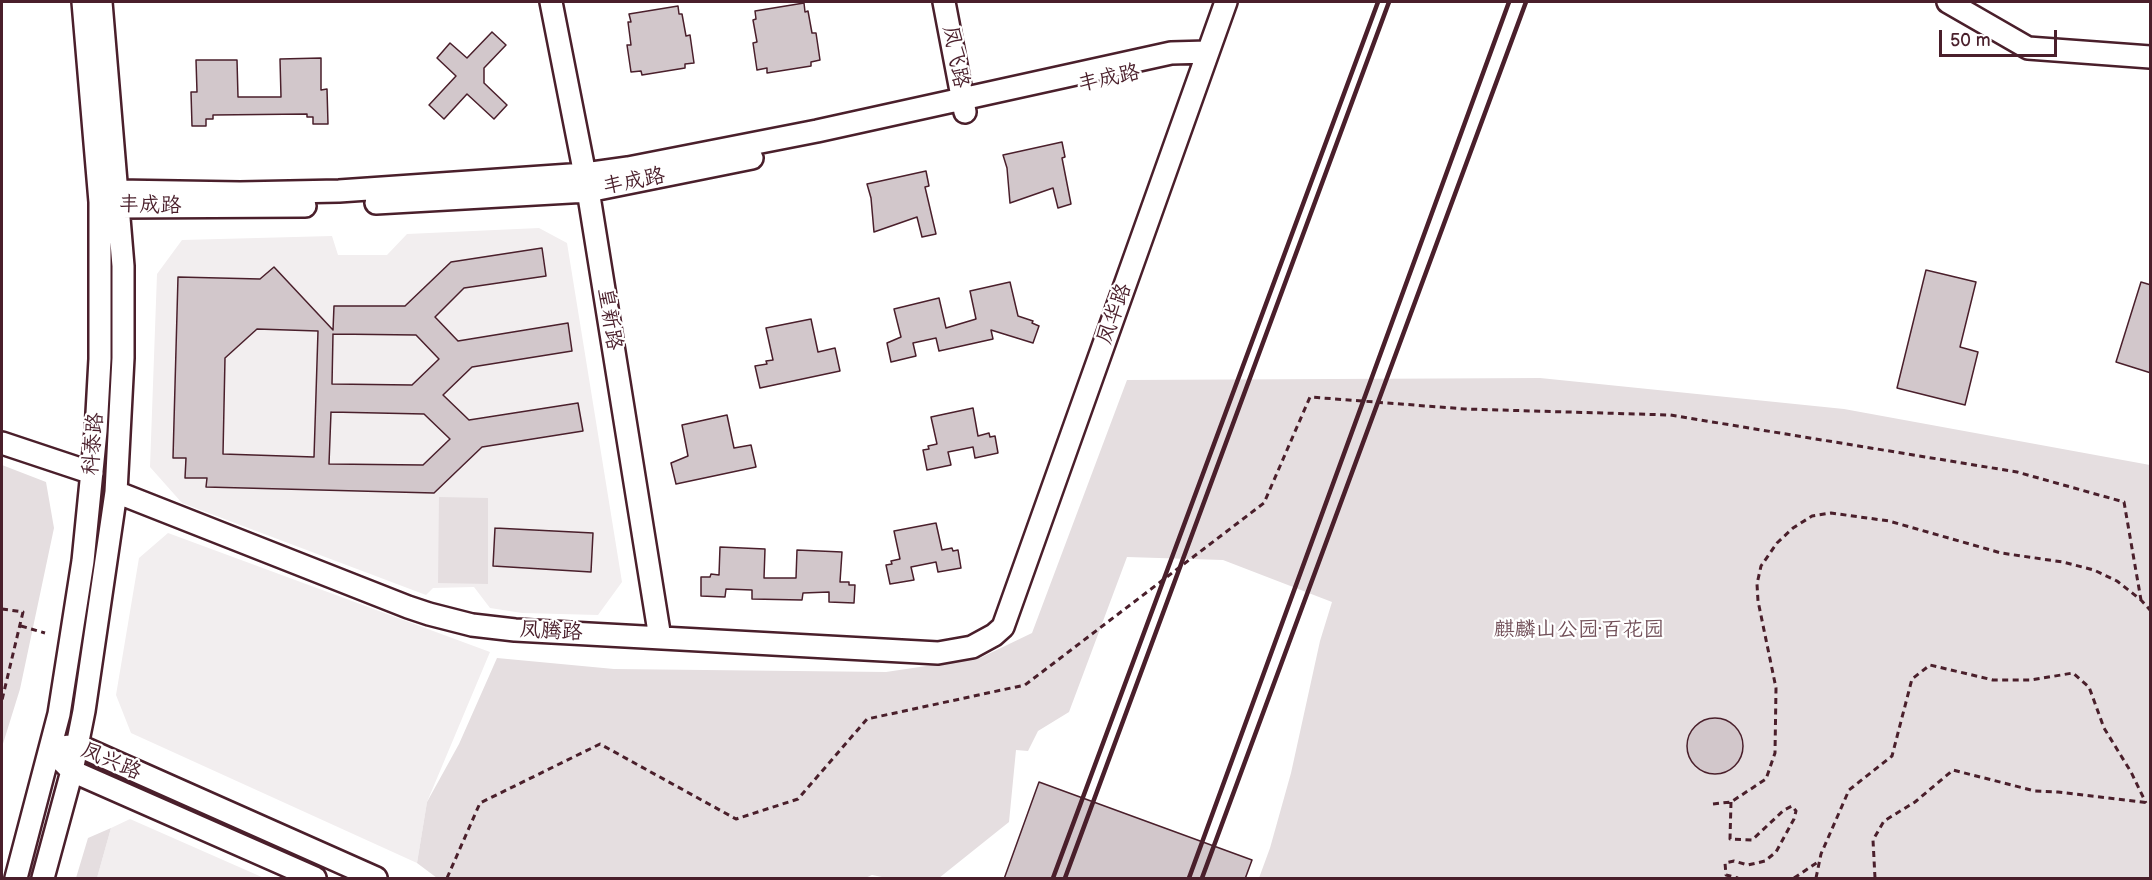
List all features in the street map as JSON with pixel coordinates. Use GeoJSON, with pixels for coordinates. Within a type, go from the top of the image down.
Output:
{"type":"FeatureCollection","features":[{"type":"Feature","properties":{"kind":"main road","name":"科泰路"},"geometry":{"type":"LineString","coordinates":[[43,879],[72,771],[95,637],[116,492],[123,346],[123,266],[83,2]]}},
{"type":"Feature","properties":{"kind":"main road","name":"科泰路"},"geometry":{"type":"LineString","coordinates":[[16,879],[59,714],[74,632],[92,473],[112,200],[101,2]]}},
{"type":"Feature","properties":{"kind":"main road","name":"皇新路"},"geometry":{"type":"LineString","coordinates":[[551,2],[586,182],[660,638]]}},
{"type":"Feature","properties":{"kind":"main road","name":"凤飞路"},"geometry":{"type":"LineString","coordinates":[[944,2],[964,106]]}},
{"type":"Feature","properties":{"kind":"main road","name":"凤华路"},"geometry":{"type":"LineString","coordinates":[[1003,627],[1226,2]]}},
{"type":"Feature","properties":{"kind":"main road"},"geometry":{"type":"LineString","coordinates":[[1948,2],[2028,48],[2151,57]]}},
{"type":"Feature","properties":{"kind":"main road","name":"丰成路"},"geometry":{"type":"LineString","coordinates":[[112,200],[270,207],[429,201],[586,182],[628,168],[817,131],[964,106],[1171,53],[1206,60]]}},
{"type":"Feature","properties":{"kind":"main road"},"geometry":{"type":"LineString","coordinates":[[2,443],[92,473]]}},
{"type":"Feature","properties":{"kind":"main road","name":"凤腾路"},"geometry":{"type":"LineString","coordinates":[[116,492],[408,607],[450,620],[493,628],[939,653],[972,647],[994,635],[1003,627]]}},
{"type":"Feature","properties":{"kind":"main road","name":"凤兴路"},"geometry":{"type":"LineString","coordinates":[[50,749],[77,745],[376,879]]}},
{"type":"Feature","properties":{"kind":"main road","name":"凤兴路"},"geometry":{"type":"LineString","coordinates":[[50,749],[72,771],[315,879]]}},
{"type":"Feature","properties":{"kind":"path"},"geometry":{"type":"LineString","coordinates":[[447,879],[480,803],[600,744],[736,819],[798,799],[867,719],[1025,685],[1264,503],[1310,397],[1465,409],[1670,415],[2018,472],[2124,502],[2141,600]]}},
{"type":"Feature","properties":{"kind":"path"},"geometry":{"type":"LineString","coordinates":[[1713,804],[1731,802],[1766,779],[1775,753],[1776,688],[1758,601],[1757,584],[1761,566],[1777,543],[1793,528],[1812,516],[1831,513],[1889,521],[2001,553],[2063,562],[2117,581],[2151,610]]}},
{"type":"Feature","properties":{"kind":"path"},"geometry":{"type":"LineString","coordinates":[[2,609],[23,612],[2,700]]}},
{"type":"Feature","properties":{"kind":"path"},"geometry":{"type":"LineString","coordinates":[[21,626],[45,633]]}},
{"type":"Feature","properties":{"kind":"path"},"geometry":{"type":"LineString","coordinates":[[1816,879],[1819,861],[1849,790],[1892,756],[1912,679],[1930,664],[1950,671],[1993,680],[2031,680],[2073,674],[2089,687],[2104,728],[2148,803]]}},
{"type":"Feature","properties":{"kind":"path"},"geometry":{"type":"LineString","coordinates":[[1875,879],[1873,840],[1884,821],[1915,802],[1953,770],[2035,791],[2148,803]]}},
{"type":"Feature","properties":{"kind":"path"},"geometry":{"type":"LineString","coordinates":[[1731,802],[1730,839],[1752,840],[1784,810],[1792,806],[1796,811],[1776,852],[1765,861],[1748,865],[1734,861],[1725,864],[1726,875],[1738,879]]}},
{"type":"Feature","properties":{"kind":"path"},"geometry":{"type":"LineString","coordinates":[[1794,879],[1819,861]]}},
{"type":"Feature","properties":{"kind":"shaded area"},"geometry":{"type":"Polygon","coordinates":[[[539,228],[567,243],[622,582],[598,615],[522,613],[490,608],[474,587],[433,588],[426,595],[182,503],[150,467],[157,274],[182,240],[332,236],[338,255],[387,255],[407,234],[539,228]]]}},
{"type":"Feature","properties":{"kind":"shaded area"},"geometry":{"type":"Polygon","coordinates":[[[168,533],[490,652],[427,802],[417,863],[131,733],[116,695],[139,558],[168,533]]]}},
{"type":"Feature","properties":{"kind":"shaded area"},"geometry":{"type":"Polygon","coordinates":[[[130,819],[264,878],[97,878],[111,828],[130,819]]]}},
{"type":"Feature","properties":{"kind":"green space","name":"麒麟山公园·百花园"},"geometry":{"type":"Polygon","coordinates":[[[1540,378],[1844,409],[2150,465],[2150,878],[1259,878],[1291,773],[1320,641],[1332,602],[1223,560],[1127,557],[1069,712],[1038,731],[1028,751],[1016,750],[1009,822],[939,878],[887,878],[872,875],[865,878],[437,878],[417,863],[427,802],[459,744],[497,658],[614,669],[886,672],[980,658],[1032,633],[1127,380],[1540,378]]]}},
{"type":"Feature","properties":{"kind":"green space"},"geometry":{"type":"Polygon","coordinates":[[[2,465],[46,482],[54,528],[20,689],[2,747],[2,465]]]}},
{"type":"Feature","properties":{"kind":"green space"},"geometry":{"type":"Polygon","coordinates":[[[439,497],[488,498],[488,584],[438,583],[439,497]]]}},
{"type":"Feature","properties":{"kind":"green space"},"geometry":{"type":"Polygon","coordinates":[[[111,828],[97,878],[76,878],[88,838],[111,828]]]}},
{"type":"Feature","properties":{"kind":"building"},"geometry":{"type":"Polygon","coordinates":[[[804,3],[805,12],[808,11],[812,33],[816,33],[820,60],[811,62],[811,66],[767,73],[767,68],[757,70],[753,43],[757,42],[753,20],[756,19],[755,11],[804,3]]]}},
{"type":"Feature","properties":{"kind":"building"},"geometry":{"type":"Polygon","coordinates":[[[678,6],[679,14],[682,14],[686,36],[690,35],[694,63],[685,64],[685,68],[642,75],[641,71],[631,72],[627,45],[631,45],[629,14],[678,6]]]}},
{"type":"Feature","properties":{"kind":"building"},"geometry":{"type":"Polygon","coordinates":[[[492,32],[506,45],[484,68],[484,83],[507,105],[494,119],[467,94],[444,119],[429,105],[456,76],[437,58],[450,43],[467,58],[492,32]]]}},
{"type":"Feature","properties":{"kind":"building"},"geometry":{"type":"Polygon","coordinates":[[[321,58],[321,90],[327,89],[328,124],[313,124],[313,117],[307,117],[307,114],[213,115],[213,119],[206,119],[206,126],[192,126],[191,92],[197,92],[196,60],[237,60],[238,97],[281,97],[280,59],[321,58]]]}},
{"type":"Feature","properties":{"kind":"building"},"geometry":{"type":"Polygon","coordinates":[[[1062,142],[1065,157],[1062,158],[1071,204],[1058,208],[1053,188],[1010,203],[1007,168],[1003,155],[1062,142]]]}},
{"type":"Feature","properties":{"kind":"building"},"geometry":{"type":"Polygon","coordinates":[[[926,171],[929,186],[925,187],[936,234],[922,237],[917,217],[874,232],[871,198],[867,184],[926,171]]]}},
{"type":"Feature","properties":{"kind":"building"},"geometry":{"type":"Polygon","coordinates":[[[542,248],[546,276],[464,288],[435,317],[458,341],[568,323],[572,351],[472,367],[443,395],[469,420],[578,403],[583,431],[482,447],[434,493],[206,487],[207,478],[185,478],[186,458],[173,458],[178,277],[260,279],[274,267],[333,330],[334,306],[405,306],[451,262],[542,248]],[[257,329],[225,358],[223,454],[314,457],[318,331],[257,329]],[[333,334],[332,384],[412,385],[439,359],[416,335],[333,334]],[[331,412],[329,464],[423,465],[450,439],[424,414],[331,412]]]}},
{"type":"Feature","properties":{"kind":"building"},"geometry":{"type":"Polygon","coordinates":[[[1926,270],[1976,282],[1960,347],[1978,352],[1965,405],[1897,388],[1926,270]]]}},
{"type":"Feature","properties":{"kind":"building"},"geometry":{"type":"Polygon","coordinates":[[[1010,282],[1018,316],[1033,321],[1032,323],[1039,326],[1033,343],[991,330],[993,339],[939,351],[936,338],[913,343],[916,356],[891,362],[887,343],[901,337],[894,309],[939,298],[946,328],[976,319],[970,291],[1010,282]]]}},
{"type":"Feature","properties":{"kind":"building"},"geometry":{"type":"Polygon","coordinates":[[[2141,282],[2151,285],[2151,373],[2116,362],[2141,282]]]}},
{"type":"Feature","properties":{"kind":"building"},"geometry":{"type":"Polygon","coordinates":[[[811,319],[818,352],[835,348],[840,371],[760,388],[755,366],[767,364],[766,361],[773,360],[766,328],[811,319]]]}},
{"type":"Feature","properties":{"kind":"building"},"geometry":{"type":"Polygon","coordinates":[[[973,408],[978,436],[989,433],[990,437],[995,436],[998,453],[975,458],[973,447],[948,452],[951,465],[927,470],[923,450],[937,444],[931,417],[973,408]]]}},
{"type":"Feature","properties":{"kind":"building"},"geometry":{"type":"Polygon","coordinates":[[[727,415],[734,448],[751,445],[756,467],[676,484],[671,463],[688,456],[682,425],[727,415]]]}},
{"type":"Feature","properties":{"kind":"building"},"geometry":{"type":"Polygon","coordinates":[[[936,523],[942,550],[952,548],[953,551],[958,550],[961,568],[938,572],[936,562],[911,567],[914,580],[890,584],[886,565],[900,559],[894,531],[936,523]]]}},
{"type":"Feature","properties":{"kind":"building"},"geometry":{"type":"Polygon","coordinates":[[[495,528],[593,533],[591,572],[493,566],[495,528]]]}},
{"type":"Feature","properties":{"kind":"building"},"geometry":{"type":"Polygon","coordinates":[[[720,547],[765,549],[764,578],[796,578],[797,550],[842,552],[840,582],[855,585],[854,603],[829,602],[829,592],[803,593],[802,600],[752,599],[752,590],[726,589],[725,597],[701,596],[701,577],[710,577],[711,574],[719,575],[720,547]]]}},
{"type":"Feature","properties":{"kind":"building"},"geometry":{"type":"Polygon","coordinates":[[[1710,718],[1720,718],[1735,726],[1741,735],[1743,746],[1741,757],[1735,766],[1720,774],[1710,774],[1699,769],[1692,762],[1687,751],[1687,741],[1692,730],[1699,723],[1710,718]]]}},
{"type":"Feature","properties":{"kind":"building"},"geometry":{"type":"Polygon","coordinates":[[[1039,782],[1252,860],[1245,879],[1004,879],[1039,782]]]}},
{"type":"Feature","properties":{"kind":"railway"},"geometry":{"type":"LineString","coordinates":[[1053,878],[1378,2]]}},
{"type":"Feature","properties":{"kind":"railway"},"geometry":{"type":"LineString","coordinates":[[1065,878],[1389,2]]}},
{"type":"Feature","properties":{"kind":"railway"},"geometry":{"type":"LineString","coordinates":[[1189,878],[1509,2]]}},
{"type":"Feature","properties":{"kind":"railway"},"geometry":{"type":"LineString","coordinates":[[1202,878],[1526,2]]}}]}
